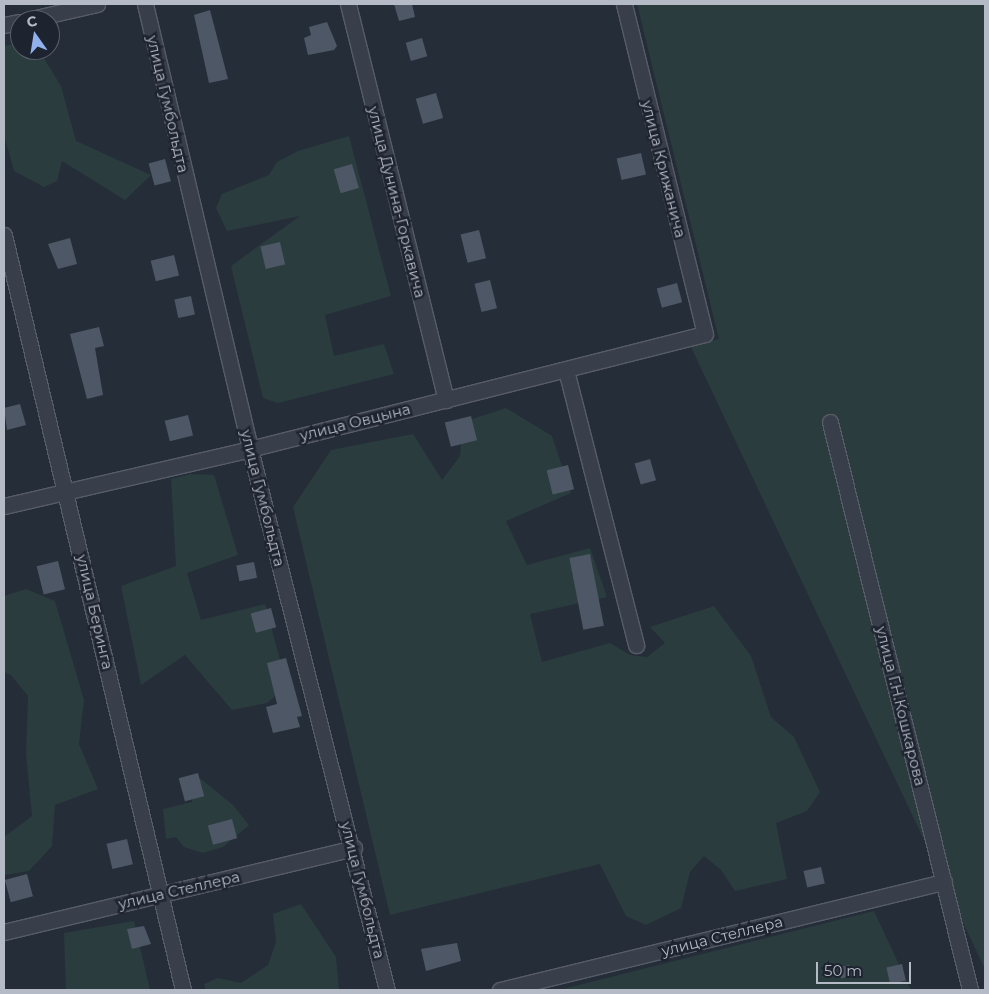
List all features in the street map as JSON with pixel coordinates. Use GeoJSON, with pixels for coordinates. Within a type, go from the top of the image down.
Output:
{"type":"FeatureCollection","features":[{"type":"Feature","properties":{"kind":"street"},"geometry":{"type":"LineString","coordinates":[[60,12],[97,4]]}},
{"type":"Feature","properties":{"kind":"street","name":"улица Гумбольдта"},"geometry":{"type":"LineString","coordinates":[[144,4],[250,448],[354,848],[387,990]]}},
{"type":"Feature","properties":{"kind":"street","name":"улица Дунина-Горкавича"},"geometry":{"type":"LineString","coordinates":[[348,4],[446,400]]}},
{"type":"Feature","properties":{"kind":"street","name":"улица Крижанича"},"geometry":{"type":"LineString","coordinates":[[624,4],[705,334]]}},
{"type":"Feature","properties":{"kind":"street","name":"улица Беринга"},"geometry":{"type":"LineString","coordinates":[[4,234],[67,491],[183,990]]}},
{"type":"Feature","properties":{"kind":"street","name":"улица Овцына"},"geometry":{"type":"LineString","coordinates":[[4,506],[446,400],[705,334]]}},
{"type":"Feature","properties":{"kind":"street"},"geometry":{"type":"LineString","coordinates":[[566,370],[636,645]]}},
{"type":"Feature","properties":{"kind":"street","name":"улица Г.Н.Кошкарова"},"geometry":{"type":"LineString","coordinates":[[830,422],[970,990]]}},
{"type":"Feature","properties":{"kind":"street","name":"улица Стеллера"},"geometry":{"type":"LineString","coordinates":[[4,932],[354,848]]}},
{"type":"Feature","properties":{"kind":"street","name":"улица Стеллера"},"geometry":{"type":"LineString","coordinates":[[500,990],[944,882]]}},
{"type":"Feature","properties":{"kind":"shaded area"},"geometry":{"type":"Polygon","coordinates":[[[637,4],[985,4],[985,969],[690,345],[719,339],[637,4]]]}},
{"type":"Feature","properties":{"kind":"shaded area"},"geometry":{"type":"Polygon","coordinates":[[[10,45],[10,60],[45,60],[61,86],[76,141],[151,175],[125,200],[62,161],[57,181],[44,187],[14,171],[4,135],[4,46],[10,45]]]}},
{"type":"Feature","properties":{"kind":"shaded area"},"geometry":{"type":"Polygon","coordinates":[[[349,136],[391,296],[325,315],[334,356],[384,344],[394,374],[278,403],[263,398],[231,266],[300,216],[227,231],[216,208],[222,194],[269,175],[277,162],[298,151],[349,136]]]}},
{"type":"Feature","properties":{"kind":"shaded area"},"geometry":{"type":"Polygon","coordinates":[[[506,408],[552,436],[571,493],[506,521],[527,565],[590,548],[607,597],[530,614],[542,662],[610,643],[630,655],[647,657],[665,643],[650,627],[714,606],[751,656],[771,717],[794,737],[820,792],[807,811],[776,823],[787,879],[735,891],[721,870],[704,856],[690,872],[681,908],[646,925],[626,916],[600,864],[390,915],[293,507],[331,450],[413,434],[442,480],[460,456],[463,422],[506,408]]]}},
{"type":"Feature","properties":{"kind":"shaded area"},"geometry":{"type":"Polygon","coordinates":[[[191,474],[214,475],[238,555],[187,573],[201,620],[265,604],[287,686],[267,703],[232,710],[185,655],[141,685],[121,586],[176,566],[171,479],[191,474]]]}},
{"type":"Feature","properties":{"kind":"shaded area"},"geometry":{"type":"Polygon","coordinates":[[[26,589],[55,601],[84,700],[79,744],[98,789],[55,805],[52,846],[29,871],[5,875],[4,837],[32,816],[26,754],[28,696],[11,675],[4,672],[4,596],[26,589]]]}},
{"type":"Feature","properties":{"kind":"shaded area"},"geometry":{"type":"Polygon","coordinates":[[[189,777],[201,779],[233,805],[249,825],[223,847],[203,853],[184,847],[176,837],[166,839],[163,809],[192,802],[189,777]]]}},
{"type":"Feature","properties":{"kind":"shaded area"},"geometry":{"type":"Polygon","coordinates":[[[301,904],[336,957],[339,990],[206,990],[204,984],[218,978],[241,983],[268,965],[276,942],[273,914],[301,904]]]}},
{"type":"Feature","properties":{"kind":"shaded area"},"geometry":{"type":"Polygon","coordinates":[[[874,911],[911,990],[559,990],[874,911]]]}},
{"type":"Feature","properties":{"kind":"shaded area"},"geometry":{"type":"Polygon","coordinates":[[[134,921],[150,990],[66,990],[64,933],[134,921]]]}},
{"type":"Feature","properties":{"kind":"building"},"geometry":{"type":"Polygon","coordinates":[[[394,4],[412,4],[415,17],[399,21],[394,4]]]}},
{"type":"Feature","properties":{"kind":"building"},"geometry":{"type":"Polygon","coordinates":[[[210,10],[228,79],[209,83],[194,15],[210,10]]]}},
{"type":"Feature","properties":{"kind":"building"},"geometry":{"type":"Polygon","coordinates":[[[327,22],[337,46],[334,50],[308,55],[304,38],[311,35],[309,27],[327,22]]]}},
{"type":"Feature","properties":{"kind":"building"},"geometry":{"type":"Polygon","coordinates":[[[422,38],[427,56],[411,61],[406,43],[422,38]]]}},
{"type":"Feature","properties":{"kind":"building"},"geometry":{"type":"Polygon","coordinates":[[[436,93],[443,118],[423,124],[416,99],[436,93]]]}},
{"type":"Feature","properties":{"kind":"building"},"geometry":{"type":"Polygon","coordinates":[[[641,153],[646,174],[622,180],[617,159],[641,153]]]}},
{"type":"Feature","properties":{"kind":"building"},"geometry":{"type":"Polygon","coordinates":[[[165,159],[171,181],[155,186],[149,163],[165,159]]]}},
{"type":"Feature","properties":{"kind":"building"},"geometry":{"type":"Polygon","coordinates":[[[352,164],[359,188],[341,193],[334,169],[352,164]]]}},
{"type":"Feature","properties":{"kind":"building"},"geometry":{"type":"Polygon","coordinates":[[[479,230],[486,258],[468,263],[461,235],[479,230]]]}},
{"type":"Feature","properties":{"kind":"building"},"geometry":{"type":"Polygon","coordinates":[[[70,238],[77,264],[58,269],[48,244],[70,238]]]}},
{"type":"Feature","properties":{"kind":"building"},"geometry":{"type":"Polygon","coordinates":[[[280,242],[285,264],[266,269],[261,246],[280,242]]]}},
{"type":"Feature","properties":{"kind":"building"},"geometry":{"type":"Polygon","coordinates":[[[174,255],[179,275],[156,281],[151,261],[174,255]]]}},
{"type":"Feature","properties":{"kind":"building"},"geometry":{"type":"Polygon","coordinates":[[[490,280],[497,308],[481,312],[474,284],[490,280]]]}},
{"type":"Feature","properties":{"kind":"building"},"geometry":{"type":"Polygon","coordinates":[[[677,283],[682,302],[662,308],[657,288],[677,283]]]}},
{"type":"Feature","properties":{"kind":"building"},"geometry":{"type":"Polygon","coordinates":[[[191,296],[195,315],[178,318],[174,300],[191,296]]]}},
{"type":"Feature","properties":{"kind":"building"},"geometry":{"type":"Polygon","coordinates":[[[99,327],[104,346],[95,348],[103,395],[87,399],[70,334],[99,327]]]}},
{"type":"Feature","properties":{"kind":"building"},"geometry":{"type":"Polygon","coordinates":[[[20,404],[26,425],[7,430],[4,408],[20,404]]]}},
{"type":"Feature","properties":{"kind":"building"},"geometry":{"type":"Polygon","coordinates":[[[188,415],[193,435],[170,441],[165,421],[188,415]]]}},
{"type":"Feature","properties":{"kind":"building"},"geometry":{"type":"Polygon","coordinates":[[[471,416],[477,440],[451,447],[445,423],[471,416]]]}},
{"type":"Feature","properties":{"kind":"building"},"geometry":{"type":"Polygon","coordinates":[[[650,459],[656,480],[641,485],[635,463],[650,459]]]}},
{"type":"Feature","properties":{"kind":"building"},"geometry":{"type":"Polygon","coordinates":[[[568,465],[574,489],[553,495],[547,470],[568,465]]]}},
{"type":"Feature","properties":{"kind":"building"},"geometry":{"type":"Polygon","coordinates":[[[590,554],[604,626],[583,630],[569,558],[590,554]]]}},
{"type":"Feature","properties":{"kind":"building"},"geometry":{"type":"Polygon","coordinates":[[[58,561],[65,589],[44,594],[37,566],[58,561]]]}},
{"type":"Feature","properties":{"kind":"building"},"geometry":{"type":"Polygon","coordinates":[[[254,562],[257,578],[239,581],[236,565],[254,562]]]}},
{"type":"Feature","properties":{"kind":"building"},"geometry":{"type":"Polygon","coordinates":[[[271,608],[276,627],[256,633],[251,613],[271,608]]]}},
{"type":"Feature","properties":{"kind":"building"},"geometry":{"type":"Polygon","coordinates":[[[286,658],[302,716],[297,717],[300,727],[273,733],[266,707],[277,704],[267,663],[286,658]]]}},
{"type":"Feature","properties":{"kind":"building"},"geometry":{"type":"Polygon","coordinates":[[[198,773],[204,796],[185,801],[179,778],[198,773]]]}},
{"type":"Feature","properties":{"kind":"building"},"geometry":{"type":"Polygon","coordinates":[[[232,819],[237,838],[213,845],[208,825],[232,819]]]}},
{"type":"Feature","properties":{"kind":"building"},"geometry":{"type":"Polygon","coordinates":[[[127,839],[133,864],[112,869],[107,844],[127,839]]]}},
{"type":"Feature","properties":{"kind":"building"},"geometry":{"type":"Polygon","coordinates":[[[821,867],[825,884],[807,888],[803,871],[821,867]]]}},
{"type":"Feature","properties":{"kind":"building"},"geometry":{"type":"Polygon","coordinates":[[[27,874],[33,896],[11,902],[5,880],[27,874]]]}},
{"type":"Feature","properties":{"kind":"building"},"geometry":{"type":"Polygon","coordinates":[[[144,926],[151,944],[132,949],[127,929],[144,926]]]}},
{"type":"Feature","properties":{"kind":"building"},"geometry":{"type":"Polygon","coordinates":[[[457,943],[461,961],[426,971],[421,949],[457,943]]]}},
{"type":"Feature","properties":{"kind":"building"},"geometry":{"type":"Polygon","coordinates":[[[902,964],[906,981],[890,984],[886,968],[902,964]]]}},
{"type":"Feature","properties":{"kind":"building"},"geometry":{"type":"Polygon","coordinates":[[[849,965],[852,976],[841,978],[838,968],[849,965]]]}}]}
